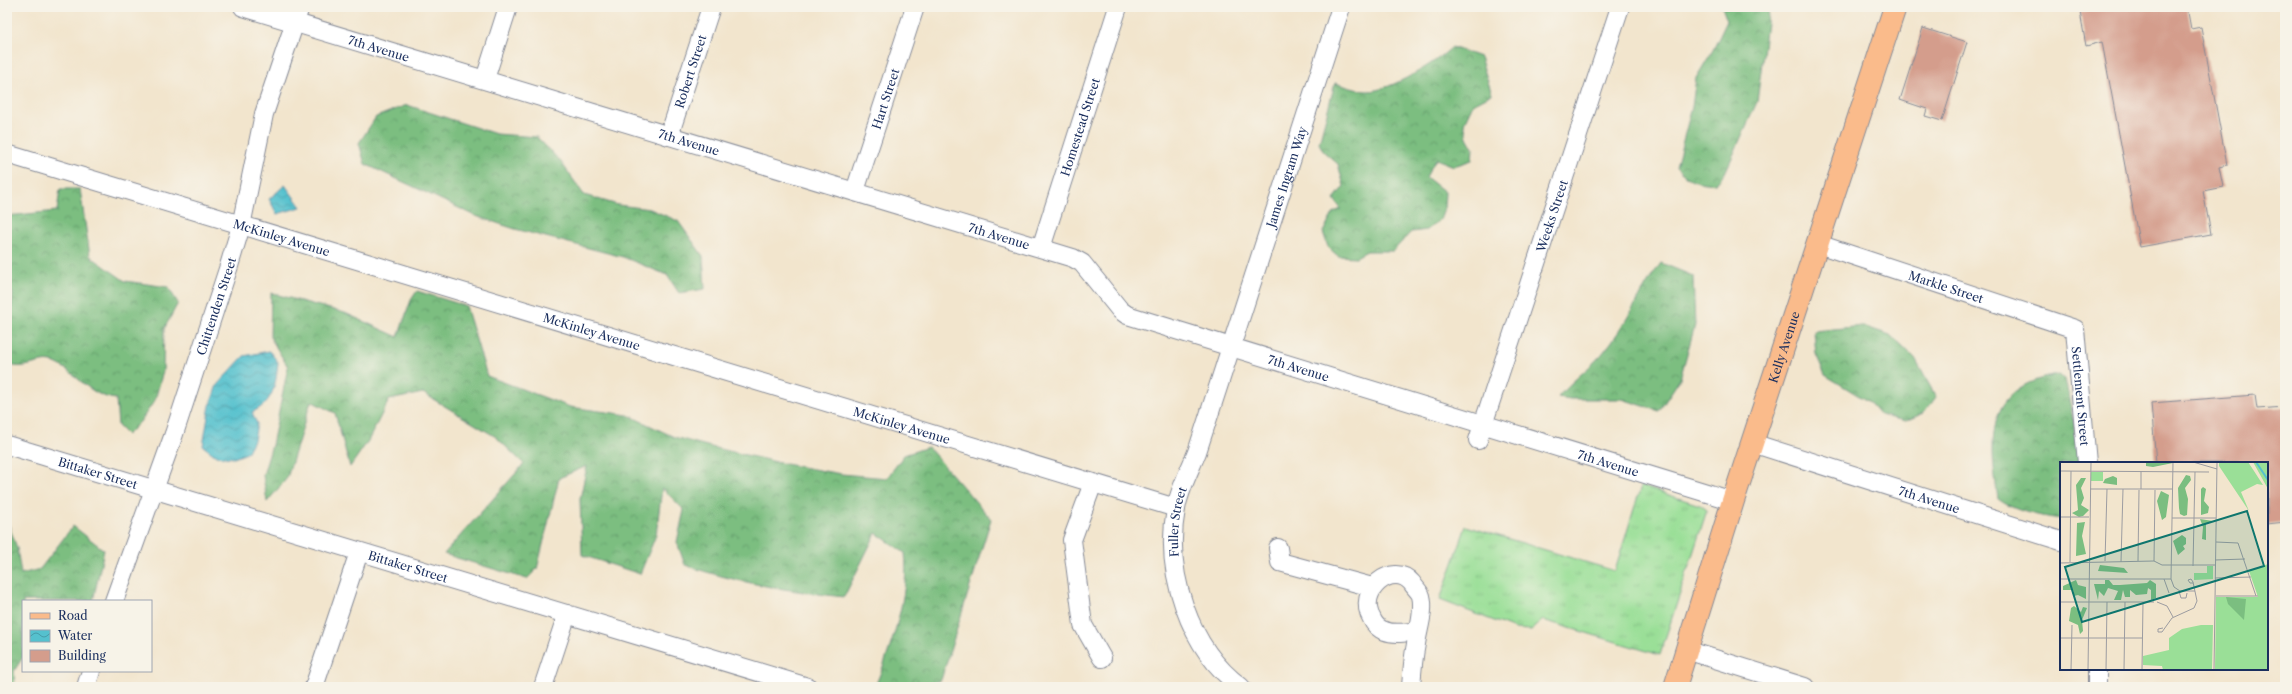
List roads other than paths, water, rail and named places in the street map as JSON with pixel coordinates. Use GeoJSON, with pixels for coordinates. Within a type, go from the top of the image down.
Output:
{"type":"FeatureCollection","features":[{"type":"Feature","properties":{"kind":"main road","name":"Kelly Avenue"},"geometry":{"type":"LineString","coordinates":[[1675,687],[1733,501],[1895,7]]}},
{"type":"Feature","properties":{"kind":"street","name":"7th Avenue"},"geometry":{"type":"LineString","coordinates":[[243,7],[297,15],[485,79],[1041,248],[1082,263],[1120,310],[1127,315],[1231,346],[1481,432],[1733,501]]}},
{"type":"Feature","properties":{"kind":"street"},"geometry":{"type":"LineString","coordinates":[[485,79],[508,7]]}},
{"type":"Feature","properties":{"kind":"street","name":"Robert Street"},"geometry":{"type":"LineString","coordinates":[[669,136],[711,7]]}},
{"type":"Feature","properties":{"kind":"street","name":"Hart Street"},"geometry":{"type":"LineString","coordinates":[[855,192],[915,7]]}},
{"type":"Feature","properties":{"kind":"street","name":"Homestead Street"},"geometry":{"type":"LineString","coordinates":[[1041,248],[1118,7]]}},
{"type":"Feature","properties":{"kind":"street","name":"James Ingram Way"},"geometry":{"type":"LineString","coordinates":[[1231,346],[1341,7]]}},
{"type":"Feature","properties":{"kind":"street","name":"Weeks Street"},"geometry":{"type":"LineString","coordinates":[[1481,432],[1620,7]]}},
{"type":"Feature","properties":{"kind":"street","name":"Chittenden Street"},"geometry":{"type":"LineString","coordinates":[[114,600],[152,489],[174,434],[241,226],[264,114],[297,15]]}},
{"type":"Feature","properties":{"kind":"street","name":"McKinley Avenue"},"geometry":{"type":"LineString","coordinates":[[7,154],[1176,508]]}},
{"type":"Feature","properties":{"kind":"street","name":"Markle Street"},"geometry":{"type":"LineString","coordinates":[[1818,244],[2075,329]]}},
{"type":"Feature","properties":{"kind":"street","name":"Settlement Street"},"geometry":{"type":"LineString","coordinates":[[2075,329],[2087,462]]}},
{"type":"Feature","properties":{"kind":"street","name":"Fuller Street"},"geometry":{"type":"LineString","coordinates":[[1231,346],[1197,452],[1176,508],[1173,548],[1180,590],[1186,611],[1223,680],[1241,687]]}},
{"type":"Feature","properties":{"kind":"street","name":"7th Avenue"},"geometry":{"type":"LineString","coordinates":[[1752,443],[2060,541]]}},
{"type":"Feature","properties":{"kind":"street","name":"Bittaker Street"},"geometry":{"type":"LineString","coordinates":[[7,445],[567,614],[772,682],[808,687]]}},
{"type":"Feature","properties":{"kind":"street"},"geometry":{"type":"LineString","coordinates":[[1093,483],[1072,540],[1083,625],[1102,658]]}},
{"type":"Feature","properties":{"kind":"street"},"geometry":{"type":"LineString","coordinates":[[1278,548],[1280,562],[1372,587]]}},
{"type":"Feature","properties":{"kind":"street"},"geometry":{"type":"LineString","coordinates":[[314,687],[360,552]]}},
{"type":"Feature","properties":{"kind":"street"},"geometry":{"type":"LineString","coordinates":[[1411,687],[1418,630],[1421,618],[1421,595],[1408,578],[1399,576],[1381,579],[1372,587],[1367,600],[1368,612],[1375,624],[1384,631],[1396,633],[1418,630]]}},
{"type":"Feature","properties":{"kind":"street"},"geometry":{"type":"LineString","coordinates":[[542,687],[567,614]]}},
{"type":"Feature","properties":{"kind":"street"},"geometry":{"type":"LineString","coordinates":[[1686,650],[1805,687]]}},
{"type":"Feature","properties":{"kind":"street"},"geometry":{"type":"LineString","coordinates":[[2097,670],[2097,687]]}},
{"type":"Feature","properties":{"kind":"street"},"geometry":{"type":"LineString","coordinates":[[86,687],[91,672]]}},
{"type":"Feature","properties":{"kind":"water"},"geometry":{"type":"Polygon","coordinates":[[[285,185],[301,207],[277,214],[269,199],[285,185]]]}},
{"type":"Feature","properties":{"kind":"water"},"geometry":{"type":"Polygon","coordinates":[[[269,351],[278,362],[275,385],[265,403],[252,412],[257,424],[254,440],[247,453],[234,458],[216,456],[203,446],[210,405],[217,385],[244,356],[269,351]]]}}]}
